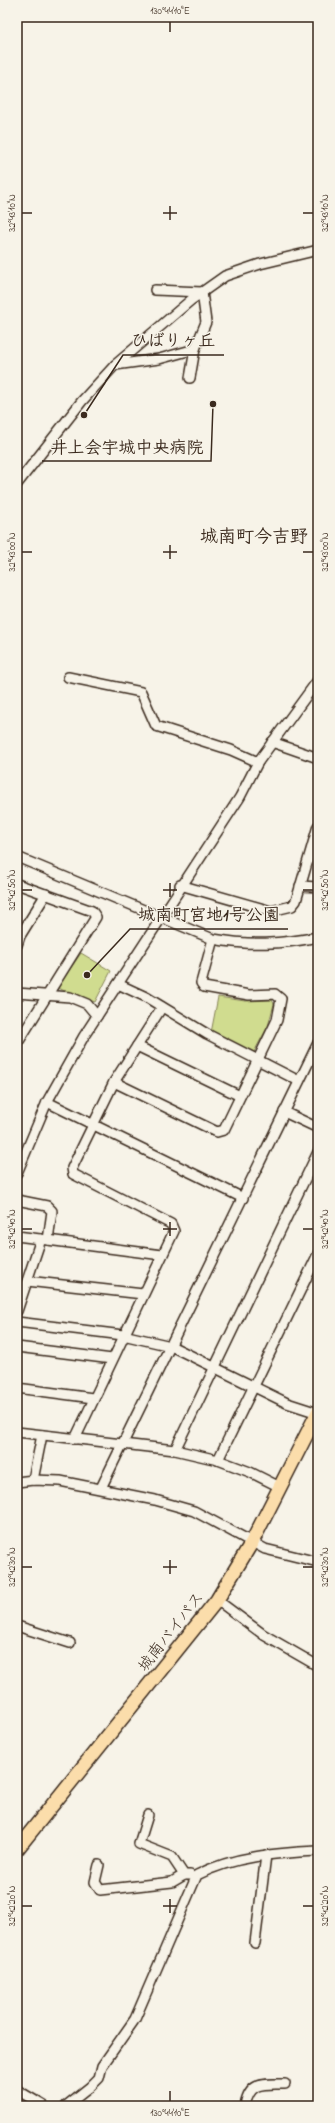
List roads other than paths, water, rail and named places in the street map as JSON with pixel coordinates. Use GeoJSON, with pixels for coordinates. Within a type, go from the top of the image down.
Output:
{"type":"FeatureCollection","features":[{"type":"Feature","properties":{"kind":"highway","name":"城南バイパス"},"geometry":{"type":"LineString","coordinates":[[17,1849],[217,1600],[252,1542],[318,1412]]}},
{"type":"Feature","properties":{"kind":"street"},"geometry":{"type":"LineString","coordinates":[[17,484],[82,401],[115,365],[142,340],[202,292],[225,276],[253,266],[318,250]]}},
{"type":"Feature","properties":{"kind":"street"},"geometry":{"type":"LineString","coordinates":[[155,290],[202,292]]}},
{"type":"Feature","properties":{"kind":"street"},"geometry":{"type":"LineString","coordinates":[[190,378],[195,350],[206,322],[202,292]]}},
{"type":"Feature","properties":{"kind":"street"},"geometry":{"type":"LineString","coordinates":[[115,365],[159,359],[195,350]]}},
{"type":"Feature","properties":{"kind":"street"},"geometry":{"type":"LineString","coordinates":[[68,677],[141,692],[156,726],[231,750],[258,762]]}},
{"type":"Feature","properties":{"kind":"street"},"geometry":{"type":"LineString","coordinates":[[17,1173],[47,1102],[97,1016],[161,918],[180,885],[240,797],[258,762],[318,680]]}},
{"type":"Feature","properties":{"kind":"street"},"geometry":{"type":"LineString","coordinates":[[272,742],[318,758]]}},
{"type":"Feature","properties":{"kind":"street"},"geometry":{"type":"LineString","coordinates":[[180,885],[271,911],[292,906],[296,901],[318,826]]}},
{"type":"Feature","properties":{"kind":"street"},"geometry":{"type":"LineString","coordinates":[[17,858],[213,939],[242,944],[268,945],[318,937]]}},
{"type":"Feature","properties":{"kind":"street"},"geometry":{"type":"LineString","coordinates":[[17,884],[92,911],[96,917],[17,1044]]}},
{"type":"Feature","properties":{"kind":"street"},"geometry":{"type":"LineString","coordinates":[[300,886],[318,887]]}},
{"type":"Feature","properties":{"kind":"street"},"geometry":{"type":"LineString","coordinates":[[17,945],[20,936],[46,894]]}},
{"type":"Feature","properties":{"kind":"street"},"geometry":{"type":"LineString","coordinates":[[114,1082],[217,1132],[224,1130],[277,1020],[281,999],[275,994],[249,995],[204,987],[201,983],[213,939]]}},
{"type":"Feature","properties":{"kind":"street"},"geometry":{"type":"LineString","coordinates":[[118,984],[207,1034],[299,1081]]}},
{"type":"Feature","properties":{"kind":"street"},"geometry":{"type":"LineString","coordinates":[[17,993],[48,994],[70,997],[87,1004],[97,1016]]}},
{"type":"Feature","properties":{"kind":"street"},"geometry":{"type":"LineString","coordinates":[[74,1439],[174,1231],[171,1224],[73,1174],[72,1168],[92,1124],[114,1082],[162,1008]]}},
{"type":"Feature","properties":{"kind":"street"},"geometry":{"type":"LineString","coordinates":[[101,1488],[318,1043]]}},
{"type":"Feature","properties":{"kind":"street"},"geometry":{"type":"LineString","coordinates":[[137,1046],[240,1096]]}},
{"type":"Feature","properties":{"kind":"street"},"geometry":{"type":"LineString","coordinates":[[47,1102],[243,1198]]}},
{"type":"Feature","properties":{"kind":"street"},"geometry":{"type":"LineString","coordinates":[[284,1112],[318,1128]]}},
{"type":"Feature","properties":{"kind":"street"},"geometry":{"type":"LineString","coordinates":[[175,1450],[318,1152]]}},
{"type":"Feature","properties":{"kind":"street"},"geometry":{"type":"LineString","coordinates":[[17,1200],[48,1206],[52,1211],[45,1240],[27,1281],[17,1311]]}},
{"type":"Feature","properties":{"kind":"street"},"geometry":{"type":"LineString","coordinates":[[17,1236],[162,1255]]}},
{"type":"Feature","properties":{"kind":"street"},"geometry":{"type":"LineString","coordinates":[[218,1460],[318,1254]]}},
{"type":"Feature","properties":{"kind":"street"},"geometry":{"type":"LineString","coordinates":[[27,1281],[143,1294]]}},
{"type":"Feature","properties":{"kind":"street"},"geometry":{"type":"LineString","coordinates":[[17,1322],[123,1335],[171,1346],[287,1403],[318,1412]]}},
{"type":"Feature","properties":{"kind":"street"},"geometry":{"type":"LineString","coordinates":[[17,1347],[112,1358]]}},
{"type":"Feature","properties":{"kind":"street"},"geometry":{"type":"LineString","coordinates":[[17,1388],[93,1398]]}},
{"type":"Feature","properties":{"kind":"street"},"geometry":{"type":"LineString","coordinates":[[17,1432],[175,1450],[218,1460],[250,1472],[280,1487]]}},
{"type":"Feature","properties":{"kind":"street"},"geometry":{"type":"LineString","coordinates":[[33,1480],[42,1435]]}},
{"type":"Feature","properties":{"kind":"street"},"geometry":{"type":"LineString","coordinates":[[17,1482],[33,1480],[60,1481],[155,1500],[194,1511],[264,1549],[318,1562]]}},
{"type":"Feature","properties":{"kind":"street"},"geometry":{"type":"LineString","coordinates":[[217,1600],[264,1635],[318,1666]]}},
{"type":"Feature","properties":{"kind":"street"},"geometry":{"type":"LineString","coordinates":[[17,1626],[70,1643]]}},
{"type":"Feature","properties":{"kind":"street"},"geometry":{"type":"LineString","coordinates":[[148,1815],[139,1844],[172,1857],[184,1875]]}},
{"type":"Feature","properties":{"kind":"street"},"geometry":{"type":"LineString","coordinates":[[99,1865],[95,1882],[100,1890],[172,1882],[184,1875],[197,1875],[217,1865],[266,1855],[318,1851]]}},
{"type":"Feature","properties":{"kind":"street"},"geometry":{"type":"LineString","coordinates":[[255,1943],[266,1855]]}},
{"type":"Feature","properties":{"kind":"street"},"geometry":{"type":"LineString","coordinates":[[66,2106],[99,2078],[102,2066],[135,2019],[197,1875]]}},
{"type":"Feature","properties":{"kind":"street"},"geometry":{"type":"LineString","coordinates":[[245,2106],[247,2094],[255,2087],[264,2084],[285,2084]]}},
{"type":"Feature","properties":{"kind":"street"},"geometry":{"type":"LineString","coordinates":[[17,2090],[44,2106]]}},
{"type":"Feature","properties":{"kind":"place","name":"井上会宇城中央病院"},"geometry":{"type":"Point","coordinates":[213,404]}},
{"type":"Feature","properties":{"kind":"place","name":"ひばりヶ丘"},"geometry":{"type":"Point","coordinates":[84,415]}},
{"type":"Feature","properties":{"kind":"place","name":"城南町宮地1号公園"},"geometry":{"type":"Point","coordinates":[87,975]}},
{"type":"Feature","properties":{"kind":"district","name":"城南町今吉野"},"geometry":{"type":"Point","coordinates":[254,536]}}]}
